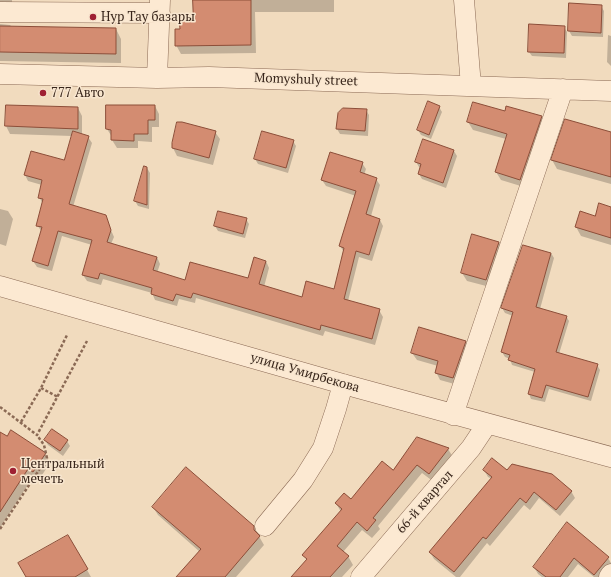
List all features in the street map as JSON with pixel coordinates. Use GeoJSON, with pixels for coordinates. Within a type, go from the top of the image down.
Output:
{"type":"FeatureCollection","features":[{"type":"Feature","properties":{"kind":"street"},"geometry":{"type":"LineString","coordinates":[[464,0],[471,86]]}},
{"type":"Feature","properties":{"kind":"street"},"geometry":{"type":"LineString","coordinates":[[0,12],[160,14],[157,78]]}},
{"type":"Feature","properties":{"kind":"street","name":"Momyshuly street"},"geometry":{"type":"LineString","coordinates":[[0,74],[157,78],[217,77],[611,91]]}},
{"type":"Feature","properties":{"kind":"street"},"geometry":{"type":"LineString","coordinates":[[453,415],[563,90]]}},
{"type":"Feature","properties":{"kind":"street","name":"улица Умирбекова"},"geometry":{"type":"LineString","coordinates":[[0,286],[453,415],[611,457]]}},
{"type":"Feature","properties":{"kind":"street"},"geometry":{"type":"LineString","coordinates":[[265,526],[303,480],[323,448],[343,384]]}},
{"type":"Feature","properties":{"kind":"street","name":"66-й квартал"},"geometry":{"type":"LineString","coordinates":[[360,577],[471,448],[487,424]]}},
{"type":"Feature","properties":{"kind":"path"},"geometry":{"type":"LineString","coordinates":[[21,422],[41,388],[67,336]]}},
{"type":"Feature","properties":{"kind":"path"},"geometry":{"type":"LineString","coordinates":[[37,435],[87,341]]}},
{"type":"Feature","properties":{"kind":"path"},"geometry":{"type":"LineString","coordinates":[[41,388],[58,397]]}},
{"type":"Feature","properties":{"kind":"path"},"geometry":{"type":"LineString","coordinates":[[0,407],[37,435],[44,445],[46,458],[0,529]]}},
{"type":"Feature","properties":{"kind":"building"},"geometry":{"type":"Polygon","coordinates":[[[193,0],[251,0],[251,45],[175,46],[175,29],[180,29],[179,18],[193,18],[193,0]]]}},
{"type":"Feature","properties":{"kind":"building"},"geometry":{"type":"Polygon","coordinates":[[[569,3],[602,5],[601,33],[568,31],[569,3]]]}},
{"type":"Feature","properties":{"kind":"building"},"geometry":{"type":"Polygon","coordinates":[[[529,24],[565,26],[564,53],[528,52],[529,24]]]}},
{"type":"Feature","properties":{"kind":"building"},"geometry":{"type":"Polygon","coordinates":[[[0,26],[116,28],[116,54],[0,52],[0,26]]]}},
{"type":"Feature","properties":{"kind":"building"},"geometry":{"type":"Polygon","coordinates":[[[428,101],[440,106],[429,135],[417,130],[428,101]]]}},
{"type":"Feature","properties":{"kind":"building"},"geometry":{"type":"Polygon","coordinates":[[[473,102],[505,111],[506,106],[542,116],[520,180],[495,172],[507,134],[467,122],[473,102]]]}},
{"type":"Feature","properties":{"kind":"building"},"geometry":{"type":"Polygon","coordinates":[[[6,105],[78,107],[78,129],[5,126],[6,105]]]}},
{"type":"Feature","properties":{"kind":"building"},"geometry":{"type":"Polygon","coordinates":[[[106,105],[155,105],[155,120],[148,120],[148,134],[134,134],[134,141],[111,140],[111,130],[106,129],[106,105]]]}},
{"type":"Feature","properties":{"kind":"building"},"geometry":{"type":"Polygon","coordinates":[[[343,108],[367,109],[365,131],[336,129],[338,113],[343,108]]]}},
{"type":"Feature","properties":{"kind":"building"},"geometry":{"type":"Polygon","coordinates":[[[565,119],[611,132],[611,177],[551,160],[565,119]]]}},
{"type":"Feature","properties":{"kind":"building"},"geometry":{"type":"Polygon","coordinates":[[[177,122],[216,131],[209,158],[172,148],[177,122]]]}},
{"type":"Feature","properties":{"kind":"building"},"geometry":{"type":"Polygon","coordinates":[[[73,131],[89,136],[69,204],[106,215],[111,230],[107,242],[157,257],[153,270],[185,280],[190,262],[248,278],[254,257],[266,261],[259,284],[302,297],[306,281],[334,289],[344,248],[339,246],[356,191],[321,180],[330,152],[363,162],[360,172],[377,178],[366,214],[380,219],[369,255],[356,251],[344,299],[380,309],[372,339],[321,325],[320,330],[193,293],[191,298],[176,294],[173,301],[151,294],[152,288],[100,273],[98,279],[82,275],[92,240],[58,231],[48,266],[32,261],[42,227],[36,226],[43,199],[38,198],[42,180],[24,175],[31,151],[64,160],[73,131]]]}},
{"type":"Feature","properties":{"kind":"building"},"geometry":{"type":"Polygon","coordinates":[[[262,131],[294,140],[286,168],[254,159],[262,131]]]}},
{"type":"Feature","properties":{"kind":"building"},"geometry":{"type":"Polygon","coordinates":[[[423,139],[454,150],[443,183],[418,174],[421,164],[415,162],[423,139]]]}},
{"type":"Feature","properties":{"kind":"building"},"geometry":{"type":"Polygon","coordinates":[[[144,166],[147,167],[147,205],[134,201],[144,166]]]}},
{"type":"Feature","properties":{"kind":"building"},"geometry":{"type":"Polygon","coordinates":[[[599,203],[611,207],[611,238],[575,227],[580,211],[595,216],[599,203]]]}},
{"type":"Feature","properties":{"kind":"building"},"geometry":{"type":"Polygon","coordinates":[[[218,211],[247,218],[243,234],[214,226],[218,211]]]}},
{"type":"Feature","properties":{"kind":"building"},"geometry":{"type":"Polygon","coordinates":[[[472,234],[499,242],[486,280],[461,273],[472,234]]]}},
{"type":"Feature","properties":{"kind":"building"},"geometry":{"type":"Polygon","coordinates":[[[523,245],[551,253],[536,307],[567,316],[556,352],[598,364],[588,397],[546,385],[542,398],[528,394],[535,369],[508,360],[510,355],[501,352],[513,312],[501,308],[523,245]]]}},
{"type":"Feature","properties":{"kind":"building"},"geometry":{"type":"Polygon","coordinates":[[[419,327],[466,341],[453,378],[435,373],[438,361],[411,353],[419,327]]]}},
{"type":"Feature","properties":{"kind":"building"},"geometry":{"type":"Polygon","coordinates":[[[52,429],[68,440],[60,451],[44,440],[52,429]]]}},
{"type":"Feature","properties":{"kind":"building","name":"Центральный мечеть"},"geometry":{"type":"Polygon","coordinates":[[[11,430],[46,453],[33,472],[28,469],[0,512],[0,432],[7,436],[11,430]]]}},
{"type":"Feature","properties":{"kind":"building"},"geometry":{"type":"Polygon","coordinates":[[[417,437],[449,448],[429,474],[417,465],[373,518],[376,520],[367,531],[357,522],[337,546],[349,556],[330,577],[291,577],[307,559],[302,555],[342,509],[335,503],[344,493],[351,499],[382,461],[393,470],[417,437]]]}},
{"type":"Feature","properties":{"kind":"building"},"geometry":{"type":"Polygon","coordinates":[[[492,458],[507,470],[512,464],[552,474],[572,491],[556,510],[534,492],[526,503],[520,498],[486,539],[483,537],[454,572],[429,552],[492,477],[483,470],[492,458]]]}},
{"type":"Feature","properties":{"kind":"building"},"geometry":{"type":"Polygon","coordinates":[[[186,467],[254,526],[254,530],[260,536],[225,577],[176,577],[201,549],[152,507],[186,467]]]}},
{"type":"Feature","properties":{"kind":"building"},"geometry":{"type":"Polygon","coordinates":[[[567,522],[609,557],[594,575],[574,558],[560,577],[546,577],[533,567],[567,522]]]}},
{"type":"Feature","properties":{"kind":"building"},"geometry":{"type":"Polygon","coordinates":[[[68,535],[88,569],[75,577],[26,577],[18,563],[68,535]]]}},
{"type":"Feature","properties":{"kind":"place","name":"Нур Тау базары"},"geometry":{"type":"Point","coordinates":[93,17]}},
{"type":"Feature","properties":{"kind":"place","name":"777 Авто"},"geometry":{"type":"Point","coordinates":[43,93]}},
{"type":"Feature","properties":{"kind":"place","name":"Центральный мечеть"},"geometry":{"type":"Point","coordinates":[13,471]}}]}
